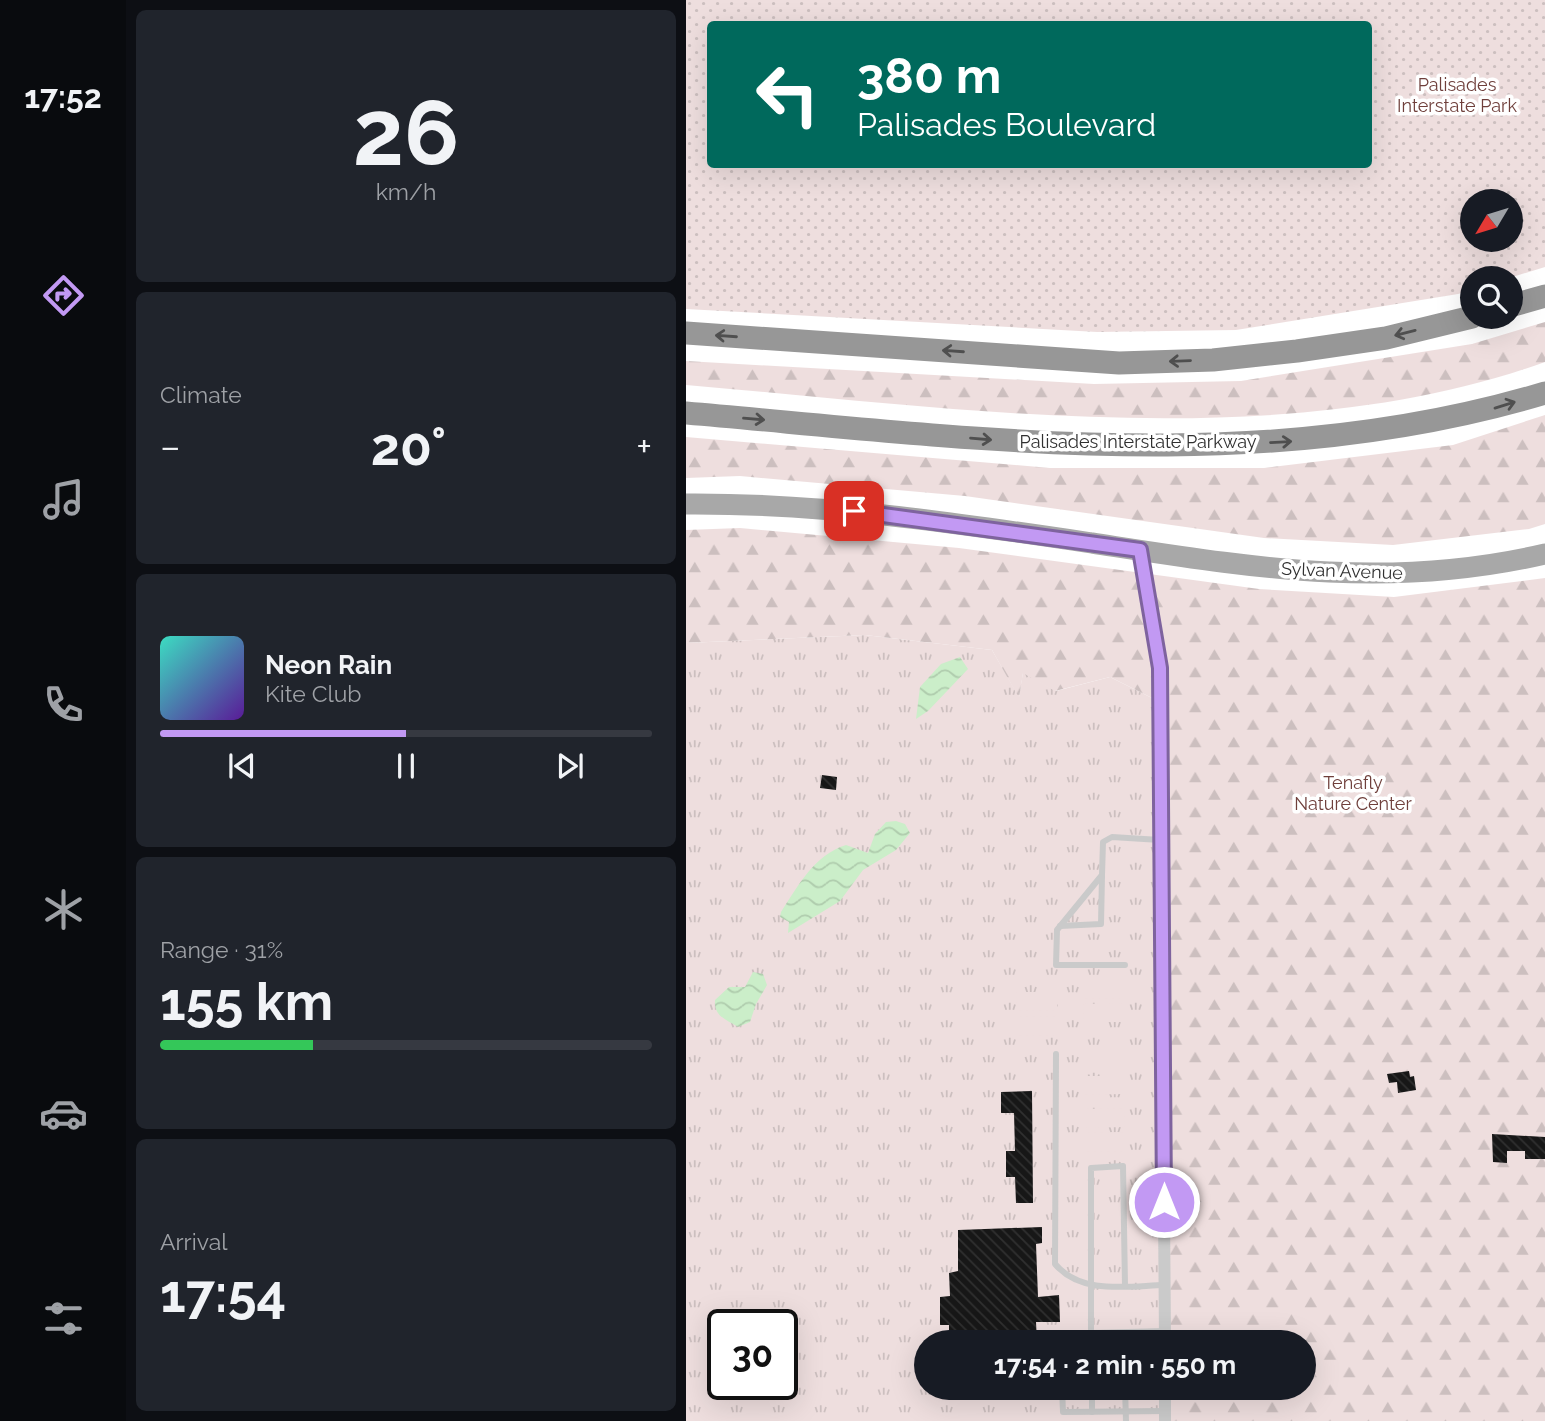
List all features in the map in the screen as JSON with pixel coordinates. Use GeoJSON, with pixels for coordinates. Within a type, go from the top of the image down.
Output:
{"type":"FeatureCollection","features":[{"type":"Feature","properties":{"kind":"highway"},"geometry":{"type":"LineString","coordinates":[[1523,302],[1545,296]]}},
{"type":"Feature","properties":{"kind":"highway"},"geometry":{"type":"LineString","coordinates":[[686,333],[1119,363],[1213,360],[1297,351],[1386,338],[1460,320]]}},
{"type":"Feature","properties":{"kind":"highway","name":"Palisades Interstate Parkway"},"geometry":{"type":"LineString","coordinates":[[686,414],[1054,445],[1167,446],[1289,442],[1389,429],[1494,408],[1545,393]]}},
{"type":"Feature","properties":{"kind":"main road","name":"Sylvan Avenue"},"geometry":{"type":"LineString","coordinates":[[686,504],[854,511],[1283,571],[1363,575],[1469,568],[1545,554]]}},
{"type":"Feature","properties":{"kind":"street"},"geometry":{"type":"LineString","coordinates":[[1140,550],[1160,668],[1165,1330]]}},
{"type":"Feature","properties":{"kind":"lane"},"geometry":{"type":"LineString","coordinates":[[1060,926],[1101,923],[1103,842],[1112,837],[1162,840]]}},
{"type":"Feature","properties":{"kind":"lane"},"geometry":{"type":"LineString","coordinates":[[1102,875],[1057,930],[1056,965],[1125,965]]}},
{"type":"Feature","properties":{"kind":"lane"},"geometry":{"type":"LineString","coordinates":[[1056,1054],[1055,1264],[1066,1278],[1092,1285],[1165,1285]]}},
{"type":"Feature","properties":{"kind":"lane"},"geometry":{"type":"LineString","coordinates":[[1091,1330],[1091,1168],[1123,1166],[1125,1286]]}},
{"type":"Feature","properties":{"kind":"lane"},"geometry":{"type":"LineString","coordinates":[[1062,1400],[1063,1412],[1126,1411],[1165,1416]]}},
{"type":"Feature","properties":{"kind":"lane"},"geometry":{"type":"LineString","coordinates":[[1092,1400],[1092,1412]]}},
{"type":"Feature","properties":{"kind":"lane"},"geometry":{"type":"LineString","coordinates":[[1126,1400],[1126,1421]]}},
{"type":"Feature","properties":{"kind":"lane"},"geometry":{"type":"LineString","coordinates":[[1080,1412],[1081,1421]]}},
{"type":"Feature","properties":{"kind":"green space","name":"Palisades Interstate Park"},"geometry":{"type":"Polygon","coordinates":[[[686,0],[1545,0],[1545,267],[1523,274],[1523,266],[1460,266],[1460,293],[1236,330],[1097,332],[686,309],[686,0]]]}},
{"type":"Feature","properties":{"kind":"green space"},"geometry":{"type":"Polygon","coordinates":[[[1545,322],[1545,362],[1444,391],[1338,409],[1230,417],[1119,418],[1008,413],[686,385],[686,361],[1094,384],[1241,381],[1472,344],[1545,322]]]}},
{"type":"Feature","properties":{"kind":"green space"},"geometry":{"type":"Polygon","coordinates":[[[1545,415],[1545,524],[1529,529],[1393,545],[1264,538],[965,496],[740,476],[686,478],[686,437],[1050,468],[1264,468],[1453,445],[1545,415]]]}},
{"type":"Feature","properties":{"kind":"green space","name":"Tenafly Nature Center"},"geometry":{"type":"Polygon","coordinates":[[[740,528],[959,548],[1259,589],[1394,597],[1545,578],[1545,1421],[1166,1421],[1165,1400],[1316,1400],[1316,1330],[1165,1330],[1160,702],[1110,677],[1055,691],[1023,673],[1019,698],[992,650],[865,635],[686,643],[686,530],[740,528]]]}},
{"type":"Feature","properties":{"kind":"green space"},"geometry":{"type":"Polygon","coordinates":[[[865,635],[992,650],[1019,697],[1023,672],[1056,691],[1110,677],[1160,702],[1165,1330],[914,1330],[914,1400],[1165,1400],[1166,1421],[686,1421],[686,643],[865,635]]]}},
{"type":"Feature","properties":{"kind":"green space"},"geometry":{"type":"Polygon","coordinates":[[[1083,980],[1123,980],[1123,998],[1083,999],[1083,980]]]}},
{"type":"Feature","properties":{"kind":"green space"},"geometry":{"type":"Polygon","coordinates":[[[1016,992],[1057,992],[1057,1010],[1017,1011],[1016,992]]]}},
{"type":"Feature","properties":{"kind":"green space"},"geometry":{"type":"Polygon","coordinates":[[[1124,1003],[1124,1022],[1084,1022],[1083,1004],[1124,1003]]]}},
{"type":"Feature","properties":{"kind":"green space"},"geometry":{"type":"Polygon","coordinates":[[[1057,1016],[1057,1035],[1017,1036],[1017,1017],[1057,1016]]]}},
{"type":"Feature","properties":{"kind":"green space"},"geometry":{"type":"Polygon","coordinates":[[[1083,1050],[1123,1050],[1123,1069],[1083,1069],[1083,1050]]]}},
{"type":"Feature","properties":{"kind":"green space"},"geometry":{"type":"Polygon","coordinates":[[[1083,1076],[1123,1076],[1123,1094],[1083,1095],[1083,1076]]]}},
{"type":"Feature","properties":{"kind":"green space"},"geometry":{"type":"Polygon","coordinates":[[[1124,1108],[1125,1127],[1084,1128],[1084,1109],[1124,1108]]]}},
{"type":"Feature","properties":{"kind":"green space"},"geometry":{"type":"Polygon","coordinates":[[[1125,1132],[1125,1151],[1085,1152],[1085,1133],[1125,1132]]]}},
{"type":"Feature","properties":{"kind":"water"},"geometry":{"type":"Polygon","coordinates":[[[960,657],[968,669],[928,711],[916,719],[920,687],[941,664],[960,657]]]}},
{"type":"Feature","properties":{"kind":"water"},"geometry":{"type":"Polygon","coordinates":[[[886,822],[905,824],[910,833],[896,850],[863,870],[840,901],[788,933],[789,922],[780,917],[781,912],[808,872],[825,856],[846,845],[868,853],[875,834],[886,822]]]}},
{"type":"Feature","properties":{"kind":"water"},"geometry":{"type":"Polygon","coordinates":[[[753,972],[763,974],[767,985],[750,1022],[738,1027],[719,1014],[715,1000],[729,987],[745,987],[753,972]]]}},
{"type":"Feature","properties":{"kind":"building"},"geometry":{"type":"Polygon","coordinates":[[[822,775],[837,777],[836,790],[820,788],[822,775]]]}},
{"type":"Feature","properties":{"kind":"building"},"geometry":{"type":"Polygon","coordinates":[[[1409,1071],[1410,1077],[1414,1076],[1416,1090],[1398,1093],[1397,1082],[1389,1083],[1387,1074],[1409,1071]]]}},
{"type":"Feature","properties":{"kind":"building"},"geometry":{"type":"Polygon","coordinates":[[[1032,1091],[1033,1203],[1016,1203],[1015,1177],[1006,1177],[1006,1151],[1015,1151],[1014,1113],[1001,1113],[1001,1092],[1032,1091]]]}},
{"type":"Feature","properties":{"kind":"building"},"geometry":{"type":"Polygon","coordinates":[[[1492,1134],[1545,1137],[1545,1159],[1525,1159],[1525,1151],[1507,1151],[1507,1163],[1493,1162],[1492,1134]]]}},
{"type":"Feature","properties":{"kind":"building"},"geometry":{"type":"Polygon","coordinates":[[[1042,1227],[1042,1243],[1036,1244],[1038,1297],[1059,1295],[1060,1322],[1036,1322],[1036,1330],[949,1330],[949,1325],[940,1325],[940,1297],[950,1296],[949,1273],[958,1271],[958,1230],[1042,1227]]]}},
{"type":"Feature","properties":{"kind":"route"},"geometry":{"type":"LineString","coordinates":[[854,511],[1140,550],[1160,668],[1164,1202]]}}]}
